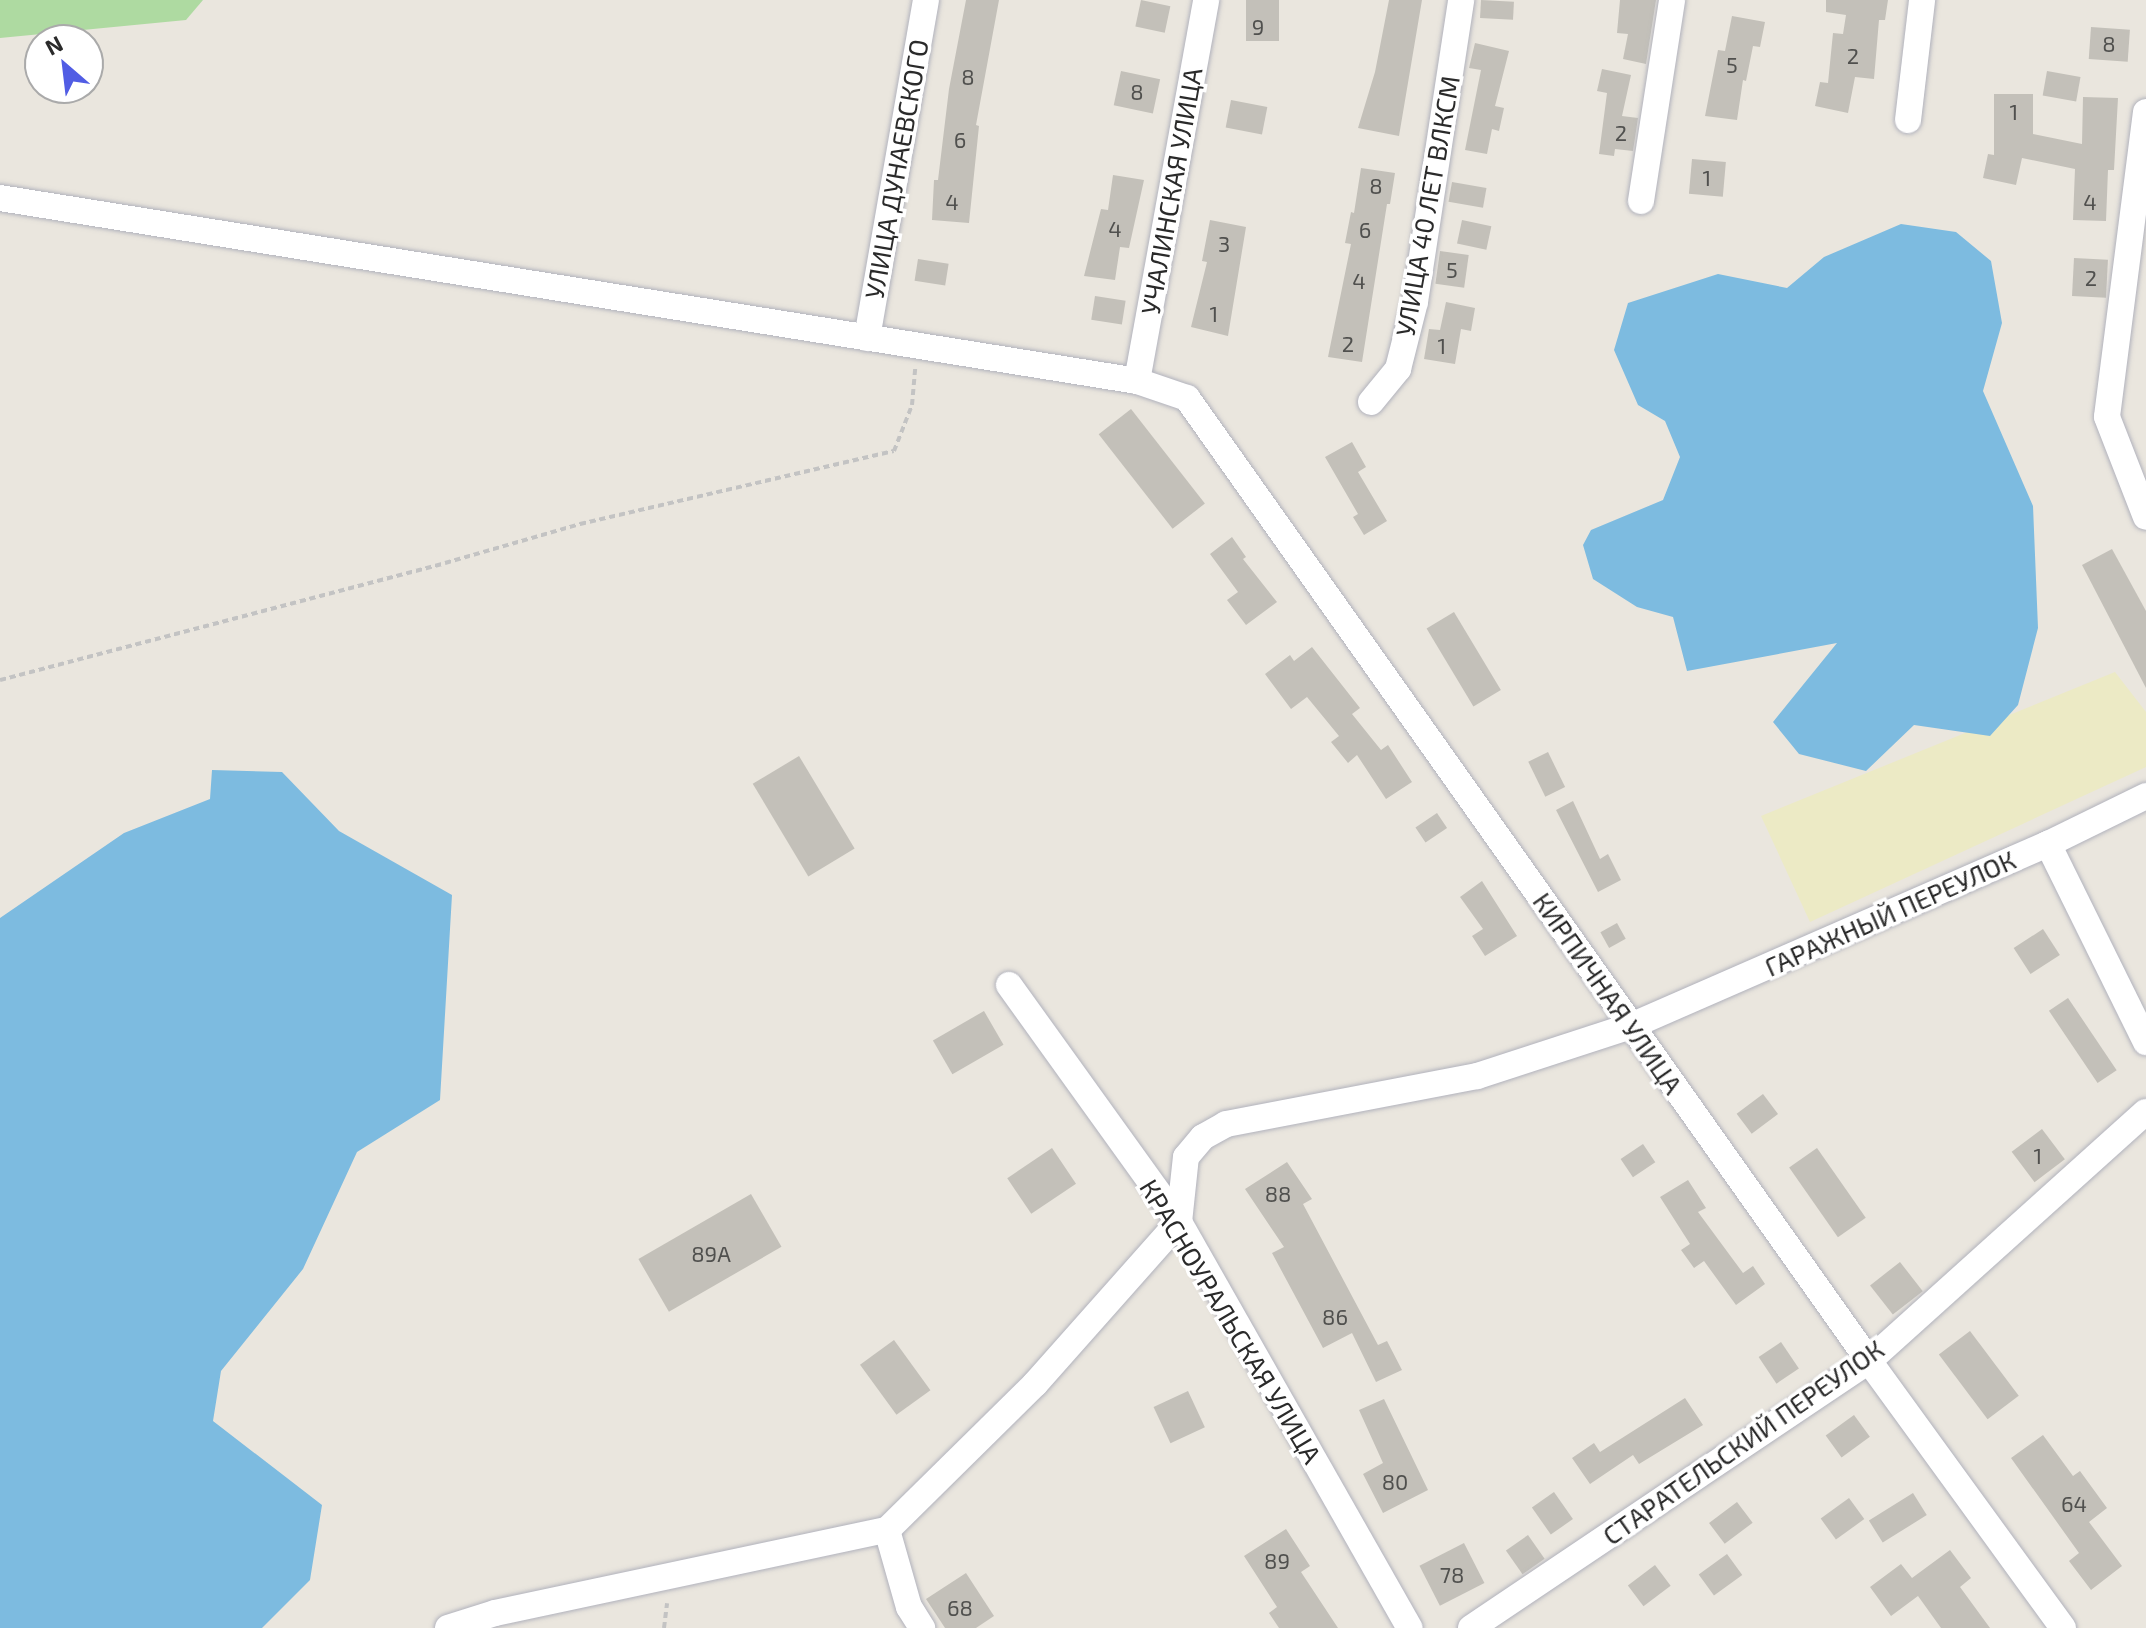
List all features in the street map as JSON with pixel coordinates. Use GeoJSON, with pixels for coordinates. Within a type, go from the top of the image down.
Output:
{"type":"FeatureCollection","features":[{"type":"Feature","properties":{"kind":"street","name":"УЛИЦА ДУНАЕВСКОГО"},"geometry":{"type":"LineString","coordinates":[[867,338],[926,0]]}},
{"type":"Feature","properties":{"kind":"street","name":"УЧАЛИНСКАЯ УЛИЦА"},"geometry":{"type":"LineString","coordinates":[[1137,381],[1206,0]]}},
{"type":"Feature","properties":{"kind":"street","name":"УЛИЦА 40 ЛЕТ ВЛКСМ"},"geometry":{"type":"LineString","coordinates":[[1371,402],[1398,369],[1415,302],[1461,0]]}},
{"type":"Feature","properties":{"kind":"street"},"geometry":{"type":"LineString","coordinates":[[1641,201],[1672,0]]}},
{"type":"Feature","properties":{"kind":"street"},"geometry":{"type":"LineString","coordinates":[[1908,120],[1922,0]]}},
{"type":"Feature","properties":{"kind":"street"},"geometry":{"type":"LineString","coordinates":[[2146,112],[2107,417],[2146,517]]}},
{"type":"Feature","properties":{"kind":"street","name":"КИРПИЧНАЯ УЛИЦА"},"geometry":{"type":"LineString","coordinates":[[0,198],[1137,381],[1187,398],[1869,1361],[2063,1628]]}},
{"type":"Feature","properties":{"kind":"street","name":"ГАРАЖНЫЙ ПЕРЕУЛОК"},"geometry":{"type":"LineString","coordinates":[[1179,1222],[1186,1157],[1203,1137],[1226,1124],[1477,1076],[1631,1026],[2048,844],[2146,796]]}},
{"type":"Feature","properties":{"kind":"street"},"geometry":{"type":"LineString","coordinates":[[2048,844],[2146,1042]]}},
{"type":"Feature","properties":{"kind":"street","name":"КРАСНОУРАЛЬСКАЯ УЛИЦА"},"geometry":{"type":"LineString","coordinates":[[1009,985],[1179,1222],[1410,1628]]}},
{"type":"Feature","properties":{"kind":"street","name":"СТАРАТЕЛЬСКИЙ ПЕРЕУЛОК"},"geometry":{"type":"LineString","coordinates":[[1471,1628],[1869,1361],[2146,1112]]}},
{"type":"Feature","properties":{"kind":"street"},"geometry":{"type":"LineString","coordinates":[[448,1628],[495,1613],[887,1530],[1035,1384],[1179,1222]]}},
{"type":"Feature","properties":{"kind":"street"},"geometry":{"type":"LineString","coordinates":[[887,1530],[909,1607],[922,1628]]}},
{"type":"Feature","properties":{"kind":"path"},"geometry":{"type":"LineString","coordinates":[[0,680],[445,563],[580,524],[894,451],[912,405],[916,346]]}},
{"type":"Feature","properties":{"kind":"green space"},"geometry":{"type":"Polygon","coordinates":[[[0,0],[203,0],[186,20],[104,28],[104,24],[24,24],[24,36],[0,38],[0,0]]]}},
{"type":"Feature","properties":{"kind":"sand"},"geometry":{"type":"Polygon","coordinates":[[[2115,672],[2146,712],[2146,767],[1810,922],[1761,816],[2115,672]]]}},
{"type":"Feature","properties":{"kind":"water"},"geometry":{"type":"Polygon","coordinates":[[[1901,224],[1956,232],[1991,261],[2002,323],[1983,391],[2033,506],[2038,628],[2018,705],[1990,736],[1914,725],[1866,771],[1799,754],[1773,722],[1837,643],[1687,671],[1673,617],[1637,607],[1593,579],[1583,545],[1591,530],[1663,500],[1680,457],[1665,421],[1638,405],[1614,350],[1628,303],[1718,274],[1787,288],[1824,257],[1901,224]]]}},
{"type":"Feature","properties":{"kind":"water"},"geometry":{"type":"Polygon","coordinates":[[[212,770],[282,772],[339,831],[452,895],[440,1100],[357,1152],[303,1269],[221,1371],[213,1421],[322,1505],[310,1580],[262,1628],[0,1628],[0,918],[124,833],[210,799],[212,770]]]}},
{"type":"Feature","properties":{"kind":"building"},"geometry":{"type":"Polygon","coordinates":[[[966,0],[999,0],[976,125],[979,126],[969,223],[932,220],[934,180],[938,180],[949,89],[966,0]]]}},
{"type":"Feature","properties":{"kind":"building"},"geometry":{"type":"Polygon","coordinates":[[[1141,0],[1170,6],[1165,33],[1135,26],[1141,0]]]}},
{"type":"Feature","properties":{"kind":"building"},"geometry":{"type":"Polygon","coordinates":[[[1246,0],[1279,0],[1279,41],[1246,41],[1246,0]]]}},
{"type":"Feature","properties":{"kind":"building"},"geometry":{"type":"Polygon","coordinates":[[[1389,0],[1422,0],[1399,136],[1358,128],[1375,72],[1389,0]]]}},
{"type":"Feature","properties":{"kind":"building"},"geometry":{"type":"Polygon","coordinates":[[[1481,0],[1514,2],[1513,20],[1480,18],[1481,0]]]}},
{"type":"Feature","properties":{"kind":"building"},"geometry":{"type":"Polygon","coordinates":[[[1620,0],[1656,0],[1646,64],[1623,59],[1628,34],[1617,33],[1620,0]]]}},
{"type":"Feature","properties":{"kind":"building"},"geometry":{"type":"Polygon","coordinates":[[[1826,0],[1888,0],[1885,20],[1879,20],[1874,79],[1855,77],[1848,113],[1815,106],[1820,82],[1828,83],[1833,33],[1843,34],[1846,15],[1826,12],[1826,0]]]}},
{"type":"Feature","properties":{"kind":"building"},"geometry":{"type":"Polygon","coordinates":[[[1732,16],[1765,22],[1760,47],[1753,46],[1746,81],[1743,80],[1737,120],[1705,116],[1718,50],[1725,51],[1732,16]]]}},
{"type":"Feature","properties":{"kind":"building"},"geometry":{"type":"Polygon","coordinates":[[[2091,27],[2130,30],[2128,62],[2089,59],[2091,27]]]}},
{"type":"Feature","properties":{"kind":"building"},"geometry":{"type":"Polygon","coordinates":[[[1475,43],[1509,51],[1495,106],[1504,108],[1499,131],[1492,129],[1487,154],[1465,150],[1481,70],[1469,68],[1475,43]]]}},
{"type":"Feature","properties":{"kind":"building"},"geometry":{"type":"Polygon","coordinates":[[[1602,69],[1631,75],[1622,116],[1638,118],[1633,151],[1615,149],[1614,156],[1599,154],[1607,93],[1597,91],[1602,69]]]}},
{"type":"Feature","properties":{"kind":"building"},"geometry":{"type":"Polygon","coordinates":[[[1121,71],[1160,79],[1153,114],[1114,105],[1121,71]]]}},
{"type":"Feature","properties":{"kind":"building"},"geometry":{"type":"Polygon","coordinates":[[[2047,71],[2080,77],[2076,102],[2043,96],[2047,71]]]}},
{"type":"Feature","properties":{"kind":"building"},"geometry":{"type":"Polygon","coordinates":[[[1994,94],[2033,94],[2033,134],[2082,144],[2083,97],[2118,98],[2114,170],[2108,170],[2106,221],[2073,220],[2075,169],[2022,158],[2016,185],[1983,178],[1988,154],[1994,155],[1994,94]]]}},
{"type":"Feature","properties":{"kind":"building"},"geometry":{"type":"Polygon","coordinates":[[[1231,100],[1267,107],[1262,135],[1226,127],[1231,100]]]}},
{"type":"Feature","properties":{"kind":"building"},"geometry":{"type":"Polygon","coordinates":[[[1692,159],[1726,162],[1723,197],[1689,194],[1692,159]]]}},
{"type":"Feature","properties":{"kind":"building"},"geometry":{"type":"Polygon","coordinates":[[[1361,168],[1395,173],[1390,204],[1387,204],[1362,362],[1328,357],[1351,244],[1345,243],[1351,212],[1354,213],[1361,168]]]}},
{"type":"Feature","properties":{"kind":"building"},"geometry":{"type":"Polygon","coordinates":[[[1113,175],[1144,180],[1129,248],[1120,247],[1115,280],[1084,276],[1101,209],[1108,210],[1113,175]]]}},
{"type":"Feature","properties":{"kind":"building"},"geometry":{"type":"Polygon","coordinates":[[[1452,182],[1486,188],[1483,208],[1449,202],[1452,182]]]}},
{"type":"Feature","properties":{"kind":"building"},"geometry":{"type":"Polygon","coordinates":[[[1210,220],[1246,227],[1228,336],[1191,327],[1207,262],[1202,261],[1210,220]]]}},
{"type":"Feature","properties":{"kind":"building"},"geometry":{"type":"Polygon","coordinates":[[[1462,220],[1491,226],[1486,250],[1457,243],[1462,220]]]}},
{"type":"Feature","properties":{"kind":"building"},"geometry":{"type":"Polygon","coordinates":[[[1440,251],[1469,255],[1464,288],[1435,284],[1440,251]]]}},
{"type":"Feature","properties":{"kind":"building"},"geometry":{"type":"Polygon","coordinates":[[[2074,258],[2108,260],[2106,298],[2072,296],[2074,258]]]}},
{"type":"Feature","properties":{"kind":"building"},"geometry":{"type":"Polygon","coordinates":[[[918,259],[949,264],[945,286],[915,281],[918,259]]]}},
{"type":"Feature","properties":{"kind":"building"},"geometry":{"type":"Polygon","coordinates":[[[1095,296],[1126,301],[1122,325],[1091,320],[1095,296]]]}},
{"type":"Feature","properties":{"kind":"building"},"geometry":{"type":"Polygon","coordinates":[[[1446,302],[1475,308],[1471,331],[1461,329],[1455,364],[1424,359],[1429,329],[1440,330],[1446,302]]]}},
{"type":"Feature","properties":{"kind":"building"},"geometry":{"type":"Polygon","coordinates":[[[1131,409],[1205,504],[1173,529],[1099,434],[1131,409]]]}},
{"type":"Feature","properties":{"kind":"building"},"geometry":{"type":"Polygon","coordinates":[[[1352,442],[1366,467],[1358,472],[1387,521],[1364,535],[1353,517],[1358,514],[1325,457],[1352,442]]]}},
{"type":"Feature","properties":{"kind":"building"},"geometry":{"type":"Polygon","coordinates":[[[1232,537],[1246,557],[1243,559],[1277,602],[1246,625],[1227,600],[1238,592],[1210,554],[1232,537]]]}},
{"type":"Feature","properties":{"kind":"building"},"geometry":{"type":"Polygon","coordinates":[[[2112,549],[2146,611],[2146,688],[2082,565],[2112,549]]]}},
{"type":"Feature","properties":{"kind":"building"},"geometry":{"type":"Polygon","coordinates":[[[1454,612],[1501,690],[1473,706],[1427,628],[1454,612]]]}},
{"type":"Feature","properties":{"kind":"building"},"geometry":{"type":"Polygon","coordinates":[[[1312,647],[1360,708],[1352,714],[1381,750],[1388,745],[1412,782],[1386,799],[1357,755],[1348,763],[1331,742],[1339,736],[1307,697],[1291,709],[1265,674],[1290,655],[1294,661],[1312,647]]]}},
{"type":"Feature","properties":{"kind":"building"},"geometry":{"type":"Polygon","coordinates":[[[1548,752],[1565,787],[1545,797],[1528,762],[1548,752]]]}},
{"type":"Feature","properties":{"kind":"building"},"geometry":{"type":"Polygon","coordinates":[[[799,756],[855,849],[808,876],[753,784],[799,756]]]}},
{"type":"Feature","properties":{"kind":"building"},"geometry":{"type":"Polygon","coordinates":[[[1573,801],[1600,859],[1608,854],[1621,880],[1598,892],[1556,810],[1573,801]]]}},
{"type":"Feature","properties":{"kind":"building"},"geometry":{"type":"Polygon","coordinates":[[[1437,813],[1447,828],[1426,842],[1415,828],[1437,813]]]}},
{"type":"Feature","properties":{"kind":"building"},"geometry":{"type":"Polygon","coordinates":[[[1482,881],[1517,936],[1485,956],[1472,936],[1483,929],[1460,897],[1482,881]]]}},
{"type":"Feature","properties":{"kind":"building"},"geometry":{"type":"Polygon","coordinates":[[[1617,923],[1626,939],[1609,948],[1600,932],[1617,923]]]}},
{"type":"Feature","properties":{"kind":"building"},"geometry":{"type":"Polygon","coordinates":[[[2043,929],[2060,955],[2031,974],[2014,948],[2043,929]]]}},
{"type":"Feature","properties":{"kind":"building"},"geometry":{"type":"Polygon","coordinates":[[[2068,998],[2117,1070],[2098,1083],[2049,1011],[2068,998]]]}},
{"type":"Feature","properties":{"kind":"building"},"geometry":{"type":"Polygon","coordinates":[[[984,1011],[1004,1045],[952,1074],[933,1040],[984,1011]]]}},
{"type":"Feature","properties":{"kind":"building"},"geometry":{"type":"Polygon","coordinates":[[[1763,1094],[1778,1114],[1752,1134],[1737,1114],[1763,1094]]]}},
{"type":"Feature","properties":{"kind":"building"},"geometry":{"type":"Polygon","coordinates":[[[2042,1129],[2065,1159],[2035,1182],[2012,1152],[2042,1129]]]}},
{"type":"Feature","properties":{"kind":"building"},"geometry":{"type":"Polygon","coordinates":[[[1643,1144],[1655,1162],[1633,1177],[1621,1159],[1643,1144]]]}},
{"type":"Feature","properties":{"kind":"building"},"geometry":{"type":"Polygon","coordinates":[[[1052,1148],[1076,1184],[1031,1214],[1007,1178],[1052,1148]]]}},
{"type":"Feature","properties":{"kind":"building"},"geometry":{"type":"Polygon","coordinates":[[[1817,1148],[1866,1218],[1838,1237],[1789,1168],[1817,1148]]]}},
{"type":"Feature","properties":{"kind":"building"},"geometry":{"type":"Polygon","coordinates":[[[1287,1162],[1312,1199],[1303,1204],[1378,1345],[1387,1341],[1402,1370],[1376,1382],[1352,1333],[1323,1348],[1272,1253],[1284,1247],[1245,1189],[1287,1162]]]}},
{"type":"Feature","properties":{"kind":"building"},"geometry":{"type":"Polygon","coordinates":[[[1688,1180],[1706,1208],[1698,1212],[1743,1273],[1753,1266],[1765,1284],[1736,1305],[1704,1261],[1694,1268],[1681,1250],[1690,1244],[1660,1197],[1688,1180]]]}},
{"type":"Feature","properties":{"kind":"building"},"geometry":{"type":"Polygon","coordinates":[[[751,1194],[782,1247],[669,1312],[638,1259],[751,1194]]]}},
{"type":"Feature","properties":{"kind":"building"},"geometry":{"type":"Polygon","coordinates":[[[1900,1262],[1923,1291],[1893,1315],[1870,1285],[1900,1262]]]}},
{"type":"Feature","properties":{"kind":"building"},"geometry":{"type":"Polygon","coordinates":[[[1970,1331],[2019,1396],[1988,1419],[1939,1354],[1970,1331]]]}},
{"type":"Feature","properties":{"kind":"building"},"geometry":{"type":"Polygon","coordinates":[[[894,1340],[930,1390],[896,1415],[860,1365],[894,1340]]]}},
{"type":"Feature","properties":{"kind":"building"},"geometry":{"type":"Polygon","coordinates":[[[1781,1342],[1799,1369],[1777,1384],[1759,1357],[1781,1342]]]}},
{"type":"Feature","properties":{"kind":"building"},"geometry":{"type":"Polygon","coordinates":[[[1188,1391],[1205,1427],[1170,1443],[1154,1407],[1188,1391]]]}},
{"type":"Feature","properties":{"kind":"building"},"geometry":{"type":"Polygon","coordinates":[[[1685,1398],[1703,1425],[1639,1464],[1633,1455],[1590,1484],[1572,1458],[1594,1443],[1600,1452],[1685,1398]]]}},
{"type":"Feature","properties":{"kind":"building"},"geometry":{"type":"Polygon","coordinates":[[[1384,1399],[1428,1490],[1383,1513],[1363,1474],[1383,1463],[1359,1410],[1384,1399]]]}},
{"type":"Feature","properties":{"kind":"building"},"geometry":{"type":"Polygon","coordinates":[[[1854,1415],[1870,1437],[1842,1457],[1826,1436],[1854,1415]]]}},
{"type":"Feature","properties":{"kind":"building"},"geometry":{"type":"Polygon","coordinates":[[[2043,1435],[2073,1476],[2080,1471],[2107,1508],[2089,1522],[2122,1566],[2091,1590],[2069,1561],[2079,1553],[2011,1458],[2043,1435]]]}},
{"type":"Feature","properties":{"kind":"building"},"geometry":{"type":"Polygon","coordinates":[[[1554,1492],[1573,1519],[1551,1535],[1532,1507],[1554,1492]]]}},
{"type":"Feature","properties":{"kind":"building"},"geometry":{"type":"Polygon","coordinates":[[[1913,1493],[1927,1515],[1883,1543],[1869,1521],[1913,1493]]]}},
{"type":"Feature","properties":{"kind":"building"},"geometry":{"type":"Polygon","coordinates":[[[1849,1498],[1864,1519],[1836,1540],[1821,1519],[1849,1498]]]}},
{"type":"Feature","properties":{"kind":"building"},"geometry":{"type":"Polygon","coordinates":[[[1737,1502],[1753,1523],[1725,1544],[1709,1523],[1737,1502]]]}},
{"type":"Feature","properties":{"kind":"building"},"geometry":{"type":"Polygon","coordinates":[[[1286,1529],[1310,1566],[1301,1572],[1338,1628],[1279,1628],[1269,1613],[1277,1607],[1244,1556],[1286,1529]]]}},
{"type":"Feature","properties":{"kind":"building"},"geometry":{"type":"Polygon","coordinates":[[[1528,1535],[1545,1559],[1523,1574],[1506,1550],[1528,1535]]]}},
{"type":"Feature","properties":{"kind":"building"},"geometry":{"type":"Polygon","coordinates":[[[1464,1543],[1484,1583],[1440,1606],[1419,1566],[1464,1543]]]}},
{"type":"Feature","properties":{"kind":"building"},"geometry":{"type":"Polygon","coordinates":[[[1950,1550],[1971,1578],[1960,1587],[1990,1628],[1941,1628],[1918,1596],[1891,1616],[1870,1587],[1901,1564],[1912,1578],[1950,1550]]]}},
{"type":"Feature","properties":{"kind":"building"},"geometry":{"type":"Polygon","coordinates":[[[1727,1554],[1742,1575],[1714,1596],[1699,1575],[1727,1554]]]}},
{"type":"Feature","properties":{"kind":"building"},"geometry":{"type":"Polygon","coordinates":[[[1655,1565],[1671,1586],[1643,1606],[1628,1585],[1655,1565]]]}},
{"type":"Feature","properties":{"kind":"building"},"geometry":{"type":"Polygon","coordinates":[[[966,1573],[994,1616],[976,1628],[945,1628],[926,1599],[966,1573]]]}}]}
